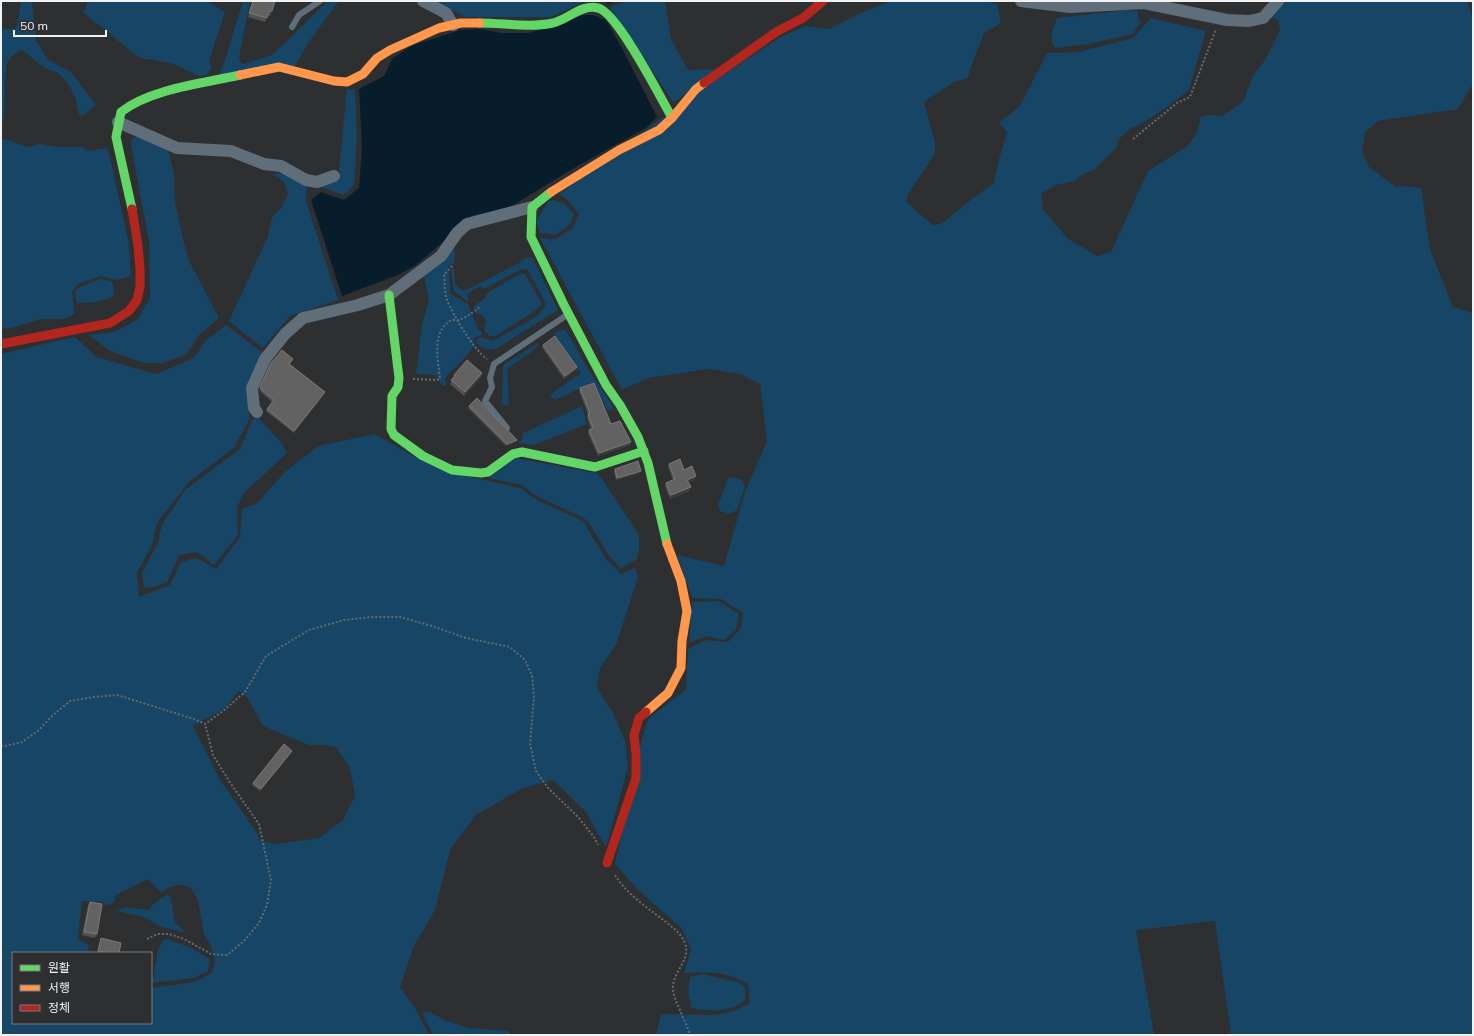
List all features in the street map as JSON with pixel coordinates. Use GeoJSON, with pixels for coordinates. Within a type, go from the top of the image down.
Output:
{"type":"FeatureCollection","features":[{"type":"Feature","properties":{"kind":"street"},"geometry":{"type":"LineString","coordinates":[[423,1],[446,12],[453,25]]}},
{"type":"Feature","properties":{"kind":"street"},"geometry":{"type":"LineString","coordinates":[[257,412],[254,408],[252,388],[265,359],[285,334],[303,318],[389,295],[441,256],[457,233],[467,224],[532,207],[548,194],[619,150],[659,130],[672,118],[696,89],[776,32],[803,18],[823,1]]}},
{"type":"Feature","properties":{"kind":"street"},"geometry":{"type":"LineString","coordinates":[[1021,1],[1070,7],[1144,3],[1219,19],[1249,21],[1263,18],[1278,1]]}},
{"type":"Feature","properties":{"kind":"street"},"geometry":{"type":"LineString","coordinates":[[1,344],[110,323],[125,316],[138,300],[141,280],[138,246],[116,137],[118,122],[122,112],[130,105],[164,92],[279,67],[334,81],[347,82],[363,74],[377,58],[390,50],[439,28],[476,23],[529,25],[553,24],[567,18],[583,8],[599,8],[611,17],[630,45],[672,118]]}},
{"type":"Feature","properties":{"kind":"street"},"geometry":{"type":"LineString","coordinates":[[118,122],[177,148],[231,151],[264,164],[281,166],[306,180],[317,182],[334,176]]}},
{"type":"Feature","properties":{"kind":"street"},"geometry":{"type":"LineString","coordinates":[[532,207],[531,237],[606,385],[620,405],[644,451],[667,546],[681,581],[687,611],[682,641],[681,668],[668,693],[639,718],[634,735],[636,778],[607,863]]}},
{"type":"Feature","properties":{"kind":"street"},"geometry":{"type":"LineString","coordinates":[[389,295],[399,378],[398,387],[392,396],[391,429],[394,435],[423,456],[452,470],[488,472],[513,454],[522,452],[595,467],[644,451]]}},
{"type":"Feature","properties":{"kind":"lane"},"geometry":{"type":"LineString","coordinates":[[292,27],[299,15],[320,1]]}},
{"type":"Feature","properties":{"kind":"lane"},"geometry":{"type":"LineString","coordinates":[[507,428],[485,400],[492,387],[490,378],[494,364],[569,314]]}},
{"type":"Feature","properties":{"kind":"path"},"geometry":{"type":"LineString","coordinates":[[1133,139],[1177,103],[1190,97],[1219,19]]}},
{"type":"Feature","properties":{"kind":"path"},"geometry":{"type":"LineString","coordinates":[[452,266],[444,275],[447,298],[458,320],[479,354],[494,364]]}},
{"type":"Feature","properties":{"kind":"path"},"geometry":{"type":"LineString","coordinates":[[399,378],[437,380],[440,378],[437,344],[441,329],[453,320],[467,317],[480,308]]}},
{"type":"Feature","properties":{"kind":"path"},"geometry":{"type":"LineString","coordinates":[[205,724],[223,712],[244,692],[266,656],[309,630],[344,620],[372,617],[400,617],[466,638],[510,647],[525,660],[532,675],[534,698],[530,744],[536,771],[549,789],[578,817],[594,837],[607,863],[620,883],[641,903],[678,932],[685,944],[685,959],[676,975],[673,986],[676,1003],[690,1035]]}},
{"type":"Feature","properties":{"kind":"path"},"geometry":{"type":"LineString","coordinates":[[1,746],[22,742],[38,731],[52,716],[70,701],[93,697],[117,695],[194,719],[205,724]]}},
{"type":"Feature","properties":{"kind":"path"},"geometry":{"type":"LineString","coordinates":[[147,939],[157,934],[169,934],[184,939],[211,954],[227,955],[244,940],[259,923],[267,905],[271,880],[259,824],[213,755],[205,724]]}},
{"type":"Feature","properties":{"kind":"shaded area"},"geometry":{"type":"Polygon","coordinates":[[[21,1],[32,1],[36,40],[48,60],[71,72],[96,105],[84,115],[79,116],[76,100],[68,83],[58,73],[45,68],[22,50],[13,55],[8,61],[5,81],[5,108],[3,122],[1,122],[1,37],[3,29],[14,29],[17,26],[21,1]]]}},
{"type":"Feature","properties":{"kind":"shaded area"},"geometry":{"type":"Polygon","coordinates":[[[87,1],[207,1],[225,12],[209,61],[212,67],[206,75],[199,76],[171,63],[140,58],[83,12],[86,8],[87,1]]]}},
{"type":"Feature","properties":{"kind":"shaded area"},"geometry":{"type":"Polygon","coordinates":[[[243,1],[250,1],[239,58],[241,63],[244,64],[272,55],[328,1],[339,1],[308,43],[295,66],[219,75],[243,1]]]}},
{"type":"Feature","properties":{"kind":"shaded area"},"geometry":{"type":"Polygon","coordinates":[[[435,1],[586,1],[551,17],[465,17],[435,1]]]}},
{"type":"Feature","properties":{"kind":"shaded area"},"geometry":{"type":"Polygon","coordinates":[[[627,1],[665,1],[671,39],[688,70],[716,69],[678,100],[673,102],[610,8],[627,1]]]}},
{"type":"Feature","properties":{"kind":"shaded area"},"geometry":{"type":"Polygon","coordinates":[[[890,1],[982,1],[997,4],[1001,23],[984,33],[968,78],[954,82],[924,102],[935,142],[935,154],[908,194],[906,202],[933,225],[941,224],[994,183],[1007,132],[999,123],[1020,106],[1047,53],[1079,52],[1133,38],[1151,18],[1206,31],[1189,90],[1167,107],[1138,126],[1132,127],[1118,140],[1117,147],[1094,170],[1083,174],[1075,181],[1056,185],[1041,194],[1043,209],[1067,238],[1097,256],[1111,252],[1148,171],[1186,147],[1196,135],[1201,117],[1208,115],[1223,116],[1243,101],[1253,76],[1265,60],[1280,31],[1278,20],[1269,16],[1285,1],[1467,1],[1473,19],[1473,84],[1458,109],[1378,121],[1365,132],[1362,152],[1369,167],[1396,187],[1408,186],[1421,188],[1430,249],[1453,307],[1473,313],[1473,1035],[1231,1035],[1215,921],[1136,930],[1154,1035],[656,1035],[661,1014],[714,1015],[734,1011],[750,1003],[748,984],[741,980],[717,973],[684,973],[691,949],[682,929],[638,890],[615,864],[642,738],[648,719],[686,689],[688,649],[706,640],[728,642],[741,628],[743,613],[721,599],[692,598],[677,555],[724,566],[745,492],[767,441],[760,384],[740,374],[708,369],[648,378],[622,390],[540,238],[555,239],[573,228],[579,214],[567,200],[559,194],[699,91],[779,38],[805,26],[829,29],[890,1]]]}},
{"type":"Feature","properties":{"kind":"shaded area"},"geometry":{"type":"Polygon","coordinates":[[[1126,10],[1137,11],[1140,23],[1133,34],[1088,44],[1056,48],[1053,45],[1052,34],[1057,18],[1126,10]]]}},
{"type":"Feature","properties":{"kind":"shaded area"},"geometry":{"type":"Polygon","coordinates":[[[582,15],[593,15],[606,20],[657,117],[646,128],[572,169],[510,207],[472,216],[456,225],[450,236],[416,265],[398,275],[342,296],[311,200],[321,192],[344,200],[359,188],[362,147],[359,89],[384,76],[392,59],[411,46],[460,30],[481,29],[501,33],[529,33],[582,15]]]}},
{"type":"Feature","properties":{"kind":"shaded area"},"geometry":{"type":"Polygon","coordinates":[[[347,89],[355,90],[357,135],[354,184],[349,191],[343,195],[319,186],[335,180],[340,173],[339,169],[347,89]]]}},
{"type":"Feature","properties":{"kind":"shaded area"},"geometry":{"type":"Polygon","coordinates":[[[138,137],[166,149],[169,153],[174,176],[175,203],[188,259],[219,318],[199,335],[187,354],[163,363],[144,363],[110,351],[89,335],[115,332],[138,319],[150,298],[149,241],[131,145],[132,138],[138,137]]]}},
{"type":"Feature","properties":{"kind":"shaded area"},"geometry":{"type":"Polygon","coordinates":[[[1,138],[28,147],[40,144],[57,147],[82,147],[88,151],[108,148],[129,244],[131,276],[117,280],[101,276],[78,284],[72,292],[75,314],[64,319],[42,319],[11,328],[1,329],[1,138]]]}},
{"type":"Feature","properties":{"kind":"shaded area"},"geometry":{"type":"Polygon","coordinates":[[[281,173],[307,184],[306,201],[338,300],[290,316],[263,348],[229,321],[268,236],[272,217],[282,207],[288,194],[284,182],[272,174],[281,173]]]}},
{"type":"Feature","properties":{"kind":"shaded area"},"geometry":{"type":"Polygon","coordinates":[[[553,200],[564,203],[574,214],[570,224],[556,235],[540,233],[536,221],[548,202],[553,200]]]}},
{"type":"Feature","properties":{"kind":"shaded area"},"geometry":{"type":"Polygon","coordinates":[[[454,244],[455,262],[448,267],[451,294],[468,304],[478,329],[483,334],[473,339],[475,344],[470,352],[445,378],[446,385],[442,386],[436,375],[416,374],[422,325],[429,300],[423,272],[454,244]]]}},
{"type":"Feature","properties":{"kind":"shaded area"},"geometry":{"type":"Polygon","coordinates":[[[532,257],[558,310],[495,349],[489,350],[482,347],[476,343],[477,339],[481,337],[493,341],[539,315],[546,304],[528,270],[522,269],[484,289],[481,286],[467,294],[469,300],[467,301],[454,291],[451,270],[454,267],[455,283],[461,290],[466,290],[519,263],[525,258],[532,257]]]}},
{"type":"Feature","properties":{"kind":"shaded area"},"geometry":{"type":"Polygon","coordinates":[[[521,273],[525,274],[542,304],[535,311],[495,336],[490,336],[484,331],[486,320],[482,315],[476,313],[474,306],[485,298],[487,293],[521,273]]]}},
{"type":"Feature","properties":{"kind":"shaded area"},"geometry":{"type":"Polygon","coordinates":[[[100,279],[112,281],[115,295],[96,302],[77,303],[75,292],[80,287],[100,279]]]}},
{"type":"Feature","properties":{"kind":"shaded area"},"geometry":{"type":"Polygon","coordinates":[[[226,325],[263,353],[248,381],[249,420],[234,448],[189,482],[157,523],[152,545],[137,573],[139,597],[170,585],[181,562],[197,558],[216,569],[240,537],[242,509],[256,504],[285,472],[318,446],[375,434],[408,453],[448,472],[520,488],[537,500],[583,521],[606,559],[621,574],[635,568],[638,577],[616,645],[600,668],[597,688],[613,713],[625,741],[628,767],[606,847],[585,811],[553,780],[523,788],[476,815],[450,850],[435,910],[413,948],[400,987],[415,1008],[429,1035],[1,1035],[1,354],[75,337],[97,357],[156,374],[194,358],[205,341],[226,325]],[[239,691],[224,709],[193,726],[219,778],[257,833],[259,840],[277,844],[319,838],[343,820],[355,796],[350,768],[336,747],[309,745],[263,726],[247,697],[239,691]],[[148,879],[116,895],[114,902],[106,906],[103,902],[82,901],[78,939],[88,944],[89,952],[12,952],[12,1024],[152,1024],[152,988],[195,982],[212,973],[215,960],[210,944],[204,935],[198,900],[190,887],[181,885],[175,886],[161,893],[148,879]]]}},
{"type":"Feature","properties":{"kind":"shaded area"},"geometry":{"type":"Polygon","coordinates":[[[565,329],[588,369],[611,403],[613,409],[608,411],[593,382],[555,400],[550,396],[581,373],[554,333],[565,329]]]}},
{"type":"Feature","properties":{"kind":"shaded area"},"geometry":{"type":"Polygon","coordinates":[[[538,343],[532,352],[507,370],[509,404],[506,406],[502,404],[503,365],[538,343]]]}},
{"type":"Feature","properties":{"kind":"shaded area"},"geometry":{"type":"Polygon","coordinates":[[[582,406],[587,424],[534,445],[519,443],[523,438],[523,433],[582,406]]]}},
{"type":"Feature","properties":{"kind":"shaded area"},"geometry":{"type":"Polygon","coordinates":[[[258,417],[280,441],[287,453],[244,493],[237,507],[238,535],[215,564],[213,565],[205,557],[196,552],[179,555],[167,582],[154,587],[144,588],[142,572],[158,543],[162,524],[186,489],[240,449],[252,420],[258,417]]]}},
{"type":"Feature","properties":{"kind":"shaded area"},"geometry":{"type":"Polygon","coordinates":[[[515,458],[596,473],[602,479],[639,535],[639,550],[637,559],[621,569],[609,556],[589,523],[584,518],[538,497],[522,485],[489,478],[515,458]]]}},
{"type":"Feature","properties":{"kind":"shaded area"},"geometry":{"type":"Polygon","coordinates":[[[729,477],[741,479],[745,487],[737,510],[730,514],[720,511],[718,505],[729,477]]]}},
{"type":"Feature","properties":{"kind":"shaded area"},"geometry":{"type":"Polygon","coordinates":[[[718,601],[739,614],[736,630],[724,640],[706,636],[689,643],[692,602],[718,601]]]}},
{"type":"Feature","properties":{"kind":"shaded area"},"geometry":{"type":"Polygon","coordinates":[[[168,894],[171,898],[175,923],[187,933],[161,927],[144,917],[116,911],[125,907],[149,910],[153,904],[168,894]]]}},
{"type":"Feature","properties":{"kind":"shaded area"},"geometry":{"type":"Polygon","coordinates":[[[168,939],[191,948],[210,959],[208,971],[194,978],[152,983],[158,950],[163,940],[168,939]]]}},
{"type":"Feature","properties":{"kind":"shaded area"},"geometry":{"type":"Polygon","coordinates":[[[702,974],[738,982],[745,987],[745,1000],[731,1008],[719,1010],[691,1008],[688,991],[690,977],[702,974]]]}},
{"type":"Feature","properties":{"kind":"shaded area"},"geometry":{"type":"Polygon","coordinates":[[[424,1012],[430,1012],[447,1021],[469,1028],[509,1031],[512,1035],[433,1035],[423,1015],[424,1012]]]}},
{"type":"Feature","properties":{"kind":"building"},"geometry":{"type":"Polygon","coordinates":[[[253,1],[275,1],[272,11],[269,11],[267,18],[249,13],[253,1]]]}},
{"type":"Feature","properties":{"kind":"building"},"geometry":{"type":"Polygon","coordinates":[[[555,336],[577,367],[565,376],[543,345],[555,336]]]}},
{"type":"Feature","properties":{"kind":"building"},"geometry":{"type":"Polygon","coordinates":[[[282,350],[293,359],[289,364],[325,392],[294,431],[267,409],[274,400],[260,387],[271,363],[282,350]]]}},
{"type":"Feature","properties":{"kind":"building"},"geometry":{"type":"Polygon","coordinates":[[[467,360],[482,373],[465,392],[451,380],[467,360]]]}},
{"type":"Feature","properties":{"kind":"building"},"geometry":{"type":"Polygon","coordinates":[[[594,383],[611,424],[620,421],[631,442],[599,453],[589,430],[593,428],[588,414],[590,413],[580,388],[594,383]]]}},
{"type":"Feature","properties":{"kind":"building"},"geometry":{"type":"Polygon","coordinates":[[[477,398],[517,440],[507,444],[469,406],[477,398]]]}},
{"type":"Feature","properties":{"kind":"building"},"geometry":{"type":"Polygon","coordinates":[[[680,459],[684,470],[692,466],[696,476],[687,480],[691,487],[671,495],[666,483],[675,479],[669,464],[680,459]]]}},
{"type":"Feature","properties":{"kind":"building"},"geometry":{"type":"Polygon","coordinates":[[[638,461],[641,471],[617,478],[615,469],[638,461]]]}},
{"type":"Feature","properties":{"kind":"building"},"geometry":{"type":"Polygon","coordinates":[[[284,744],[292,751],[261,789],[253,783],[284,744]]]}},
{"type":"Feature","properties":{"kind":"building"},"geometry":{"type":"Polygon","coordinates":[[[90,902],[102,904],[97,934],[84,932],[90,902]]]}},
{"type":"Feature","properties":{"kind":"building"},"geometry":{"type":"Polygon","coordinates":[[[101,938],[121,943],[119,952],[98,951],[101,938]]]}},
{"type":"Feature","properties":{"kind":"traffic: fast"},"geometry":{"type":"LineString","coordinates":[[480,23],[526,25],[553,23],[586,8],[598,8],[606,13],[627,39],[649,75],[672,118]]}},
{"type":"Feature","properties":{"kind":"traffic: fast"},"geometry":{"type":"LineString","coordinates":[[132,209],[116,137],[121,112],[133,104],[162,92],[240,75]]}},
{"type":"Feature","properties":{"kind":"traffic: fast"},"geometry":{"type":"LineString","coordinates":[[551,192],[532,207],[531,237],[564,305],[606,385],[620,405],[638,437],[648,463],[667,544]]}},
{"type":"Feature","properties":{"kind":"traffic: fast"},"geometry":{"type":"LineString","coordinates":[[389,295],[399,378],[398,387],[392,396],[391,429],[394,435],[423,456],[452,470],[481,473],[488,472],[513,454],[522,452],[595,467],[644,451]]}},
{"type":"Feature","properties":{"kind":"traffic: slow"},"geometry":{"type":"LineString","coordinates":[[240,75],[279,67],[334,81],[347,82],[363,74],[377,58],[390,50],[439,28],[461,23],[480,23]]}},
{"type":"Feature","properties":{"kind":"traffic: slow"},"geometry":{"type":"LineString","coordinates":[[551,192],[619,150],[659,130],[672,118],[696,89],[704,83]]}},
{"type":"Feature","properties":{"kind":"traffic: slow"},"geometry":{"type":"LineString","coordinates":[[646,712],[668,693],[681,668],[682,641],[687,611],[681,581],[667,544]]}},
{"type":"Feature","properties":{"kind":"traffic: jam"},"geometry":{"type":"LineString","coordinates":[[704,83],[776,32],[803,18],[823,1]]}},
{"type":"Feature","properties":{"kind":"traffic: jam"},"geometry":{"type":"LineString","coordinates":[[1,344],[110,323],[129,311],[137,300],[140,287],[138,246],[132,209]]}},
{"type":"Feature","properties":{"kind":"traffic: jam"},"geometry":{"type":"LineString","coordinates":[[607,863],[636,778],[634,735],[639,718],[646,712]]}}]}
